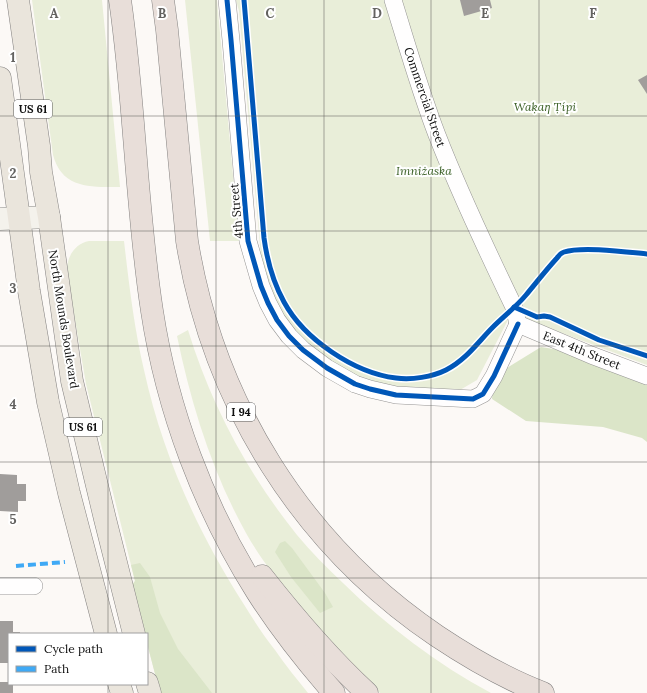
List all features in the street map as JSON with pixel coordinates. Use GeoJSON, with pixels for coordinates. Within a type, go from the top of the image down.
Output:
{"type":"FeatureCollection","features":[{"type":"Feature","properties":{"kind":"highway"},"geometry":{"type":"LineString","coordinates":[[120,0],[148,282],[158,342],[178,421],[206,494],[240,563],[276,620],[294,645],[334,693]]}},
{"type":"Feature","properties":{"kind":"highway","name":"I 94"},"geometry":{"type":"LineString","coordinates":[[163,0],[191,269],[218,362],[245,420],[277,476],[292,497],[316,527],[360,574],[408,616],[446,642],[487,667],[543,693]]}},
{"type":"Feature","properties":{"kind":"highway"},"geometry":{"type":"LineString","coordinates":[[222,528],[313,638],[367,693]]}},
{"type":"Feature","properties":{"kind":"main road","name":"North Mounds Boulevard"},"geometry":{"type":"LineString","coordinates":[[18,0],[39,146],[40,172],[72,381],[134,633]]}},
{"type":"Feature","properties":{"kind":"main road","name":"US 61"},"geometry":{"type":"LineString","coordinates":[[0,78],[10,219],[29,291],[48,402],[69,493],[106,633]]}},
{"type":"Feature","properties":{"kind":"main road"},"geometry":{"type":"LineString","coordinates":[[10,219],[48,217]]}},
{"type":"Feature","properties":{"kind":"street","name":"4th Street"},"geometry":{"type":"LineString","coordinates":[[227,0],[248,241],[260,286],[268,303],[277,320],[302,350],[327,368],[354,384],[370,389],[384,393],[408,396],[473,399],[483,394],[494,376],[518,324]]}},
{"type":"Feature","properties":{"kind":"street","name":"Commercial Street"},"geometry":{"type":"LineString","coordinates":[[393,0],[435,130],[469,211],[514,307],[518,324]]}},
{"type":"Feature","properties":{"kind":"street","name":"East 4th Street"},"geometry":{"type":"LineString","coordinates":[[518,324],[591,355],[647,376]]}},
{"type":"Feature","properties":{"kind":"street"},"geometry":{"type":"LineString","coordinates":[[0,586],[34,586]]}},
{"type":"Feature","properties":{"kind":"green space"},"geometry":{"type":"Polygon","coordinates":[[[32,0],[102,0],[120,187],[99,187],[79,184],[63,174],[57,166],[53,155],[32,0]]]}},
{"type":"Feature","properties":{"kind":"green space"},"geometry":{"type":"Polygon","coordinates":[[[185,0],[217,0],[239,241],[210,241],[185,0]]]}},
{"type":"Feature","properties":{"kind":"green space","name":"Imniżaska"},"geometry":{"type":"Polygon","coordinates":[[[236,0],[647,0],[647,365],[546,327],[509,318],[477,380],[460,390],[391,387],[342,370],[311,348],[283,319],[262,268],[239,11],[236,0]]]}},
{"type":"Feature","properties":{"kind":"green space"},"geometry":{"type":"Polygon","coordinates":[[[89,241],[124,241],[140,354],[161,431],[183,491],[196,520],[226,576],[266,639],[308,693],[160,693],[148,647],[148,633],[145,633],[132,585],[135,581],[86,384],[67,273],[68,262],[72,252],[79,245],[89,241]]]}},
{"type":"Feature","properties":{"kind":"green space"},"geometry":{"type":"Polygon","coordinates":[[[188,330],[208,385],[233,438],[263,488],[297,535],[313,554],[360,599],[395,629],[451,670],[491,693],[380,693],[338,651],[285,589],[264,562],[246,533],[213,462],[196,412],[177,336],[188,330]]]}},
{"type":"Feature","properties":{"kind":"green space"},"geometry":{"type":"Polygon","coordinates":[[[541,347],[591,355],[647,376],[647,442],[642,438],[603,427],[526,421],[492,399],[494,376],[541,347]]]}},
{"type":"Feature","properties":{"kind":"green space"},"geometry":{"type":"Polygon","coordinates":[[[285,541],[292,548],[325,593],[333,607],[320,613],[291,577],[275,552],[280,543],[285,541]]]}},
{"type":"Feature","properties":{"kind":"green space"},"geometry":{"type":"Polygon","coordinates":[[[140,563],[150,577],[160,613],[178,649],[212,693],[160,693],[148,647],[148,633],[145,633],[132,585],[135,581],[131,565],[140,563]]]}},
{"type":"Feature","properties":{"kind":"building"},"geometry":{"type":"Polygon","coordinates":[[[460,0],[490,0],[492,8],[464,16],[460,0]]]}},
{"type":"Feature","properties":{"kind":"building"},"geometry":{"type":"Polygon","coordinates":[[[647,75],[647,94],[638,80],[647,75]]]}},
{"type":"Feature","properties":{"kind":"building"},"geometry":{"type":"Polygon","coordinates":[[[0,474],[17,475],[17,484],[26,484],[26,501],[18,501],[18,512],[0,511],[0,474]]]}},
{"type":"Feature","properties":{"kind":"building"},"geometry":{"type":"Polygon","coordinates":[[[0,621],[13,621],[13,632],[20,633],[8,633],[8,663],[0,663],[0,621]]]}},
{"type":"Feature","properties":{"kind":"building"},"geometry":{"type":"Polygon","coordinates":[[[0,682],[8,682],[8,685],[13,685],[13,693],[0,693],[0,682]]]}},
{"type":"Feature","properties":{"kind":"marked path"},"geometry":{"type":"LineString","coordinates":[[16,566],[65,562]]}},
{"type":"Feature","properties":{"kind":"cycle path"},"geometry":{"type":"LineString","coordinates":[[227,0],[248,241],[261,286],[268,303],[277,320],[289,336],[303,350],[327,368],[355,384],[396,395],[473,399],[483,394],[494,376],[518,324]]}},
{"type":"Feature","properties":{"kind":"cycle path"},"geometry":{"type":"LineString","coordinates":[[244,0],[264,238],[269,263],[280,294],[293,316],[317,341],[347,362],[380,375],[396,378],[409,379],[435,374],[453,366],[466,356],[522,299],[562,253],[572,250],[593,249],[647,254]]}},
{"type":"Feature","properties":{"kind":"cycle path"},"geometry":{"type":"LineString","coordinates":[[514,307],[537,317],[550,317],[599,340],[647,356]]}},
{"type":"Feature","properties":{"kind":"park label","name":"Waḳaƞ Ṭípi"},"geometry":{"type":"Point","coordinates":[545,106]}}]}
